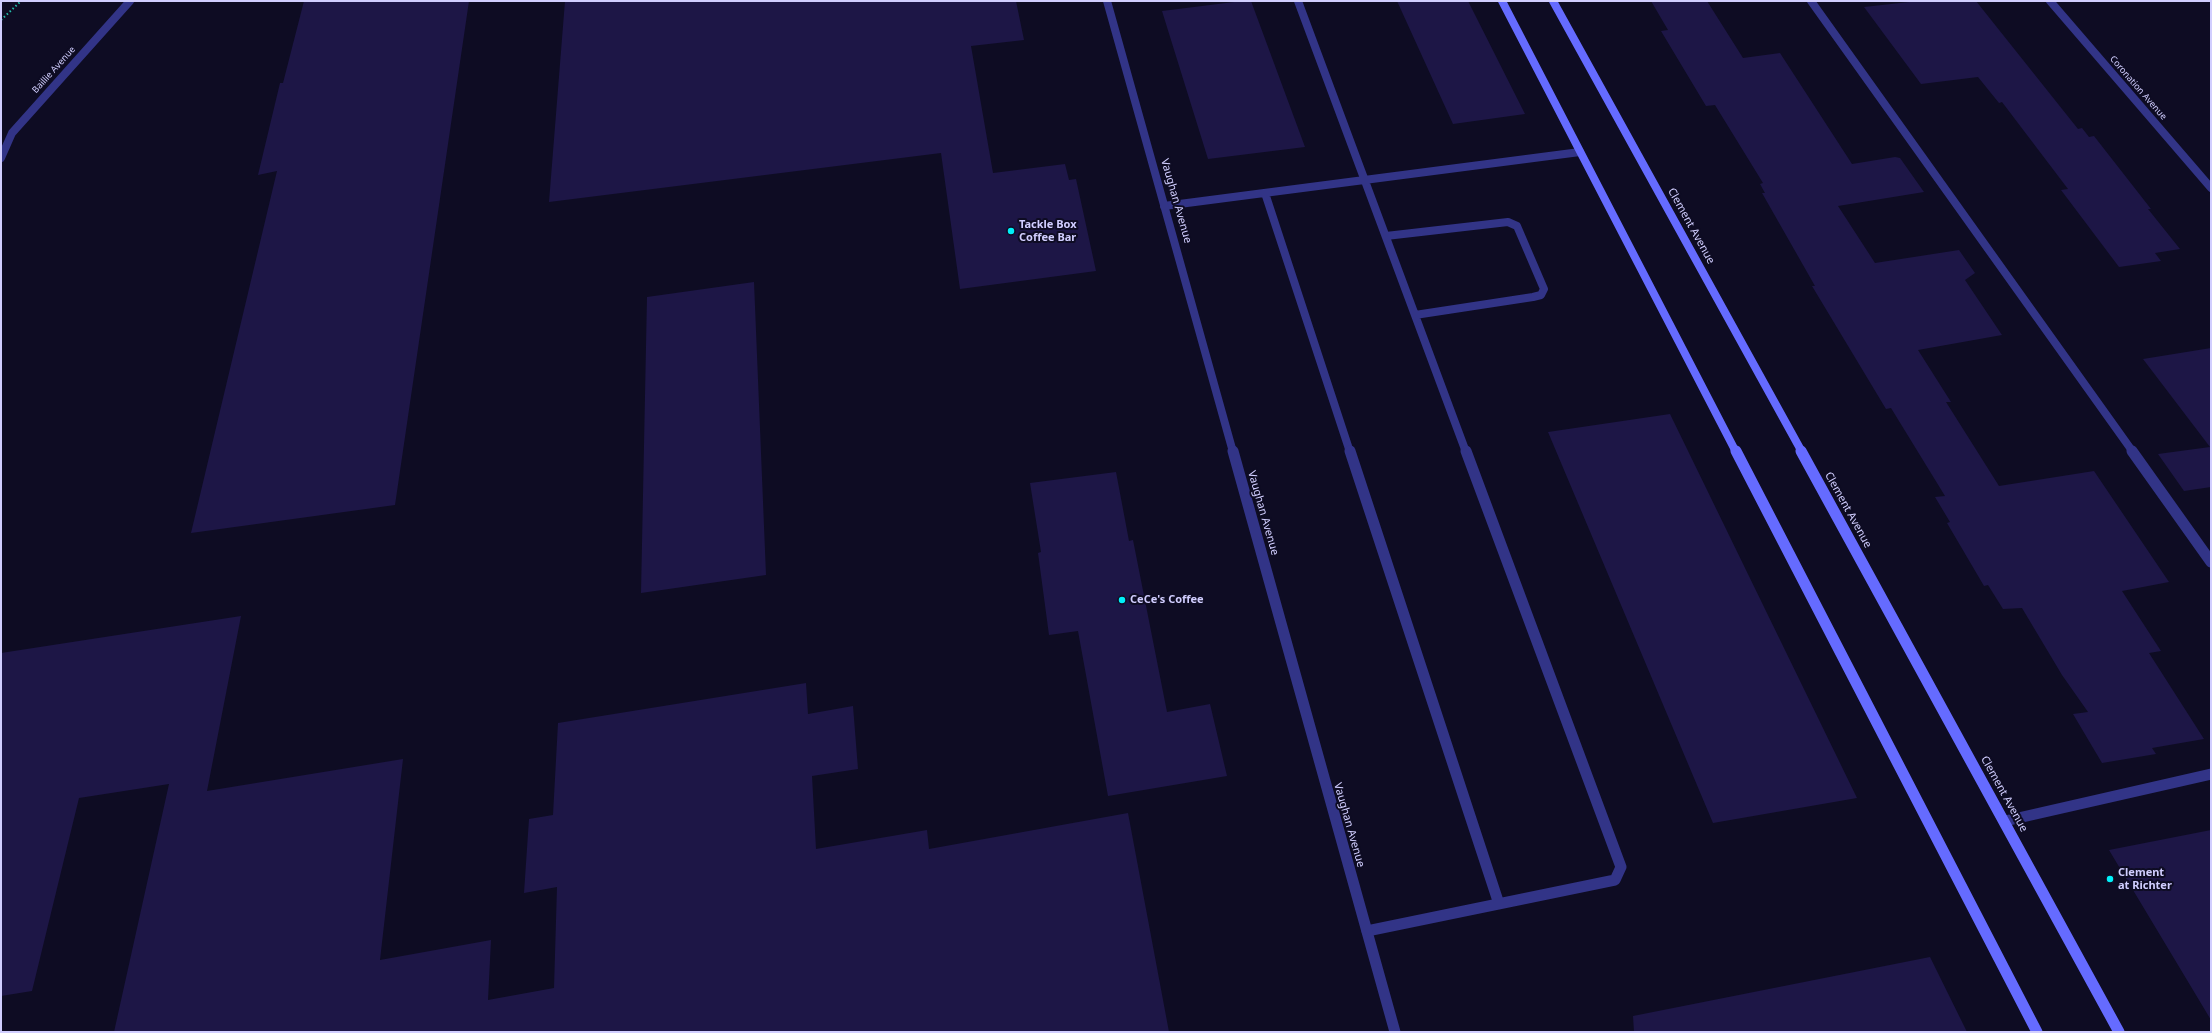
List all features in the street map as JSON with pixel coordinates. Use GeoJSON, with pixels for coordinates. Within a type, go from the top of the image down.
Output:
{"type":"FeatureCollection","features":[{"type":"Feature","properties":{"kind":"main road"},"geometry":{"type":"LineString","coordinates":[[1502,1],[2037,1032]]}},
{"type":"Feature","properties":{"kind":"main road","name":"Clement Avenue"},"geometry":{"type":"LineString","coordinates":[[1553,1],[2005,821],[2119,1032]]}},
{"type":"Feature","properties":{"kind":"street","name":"Baillie Avenue"},"geometry":{"type":"LineString","coordinates":[[1,158],[12,133],[130,1]]}},
{"type":"Feature","properties":{"kind":"street","name":"Vaughan Avenue"},"geometry":{"type":"LineString","coordinates":[[1107,1],[1394,1032]]}},
{"type":"Feature","properties":{"kind":"street"},"geometry":{"type":"LineString","coordinates":[[1298,1],[1621,867],[1619,875],[1614,880],[1366,931]]}},
{"type":"Feature","properties":{"kind":"street"},"geometry":{"type":"LineString","coordinates":[[1811,1],[2211,562]]}},
{"type":"Feature","properties":{"kind":"street","name":"Coronation Avenue"},"geometry":{"type":"LineString","coordinates":[[2050,1],[2211,188]]}},
{"type":"Feature","properties":{"kind":"street"},"geometry":{"type":"LineString","coordinates":[[1164,206],[1580,152]]}},
{"type":"Feature","properties":{"kind":"street"},"geometry":{"type":"LineString","coordinates":[[1265,193],[1499,904]]}},
{"type":"Feature","properties":{"kind":"street"},"geometry":{"type":"LineString","coordinates":[[1386,236],[1508,222],[1516,226],[1544,289],[1541,295],[1533,297],[1415,315]]}},
{"type":"Feature","properties":{"kind":"street"},"geometry":{"type":"LineString","coordinates":[[2005,821],[2211,774]]}},
{"type":"Feature","properties":{"kind":"path"},"geometry":{"type":"LineString","coordinates":[[1,20],[21,1]]}},
{"type":"Feature","properties":{"kind":"building"},"geometry":{"type":"Polygon","coordinates":[[[304,1],[469,1],[395,505],[191,533],[277,171],[258,175],[280,83],[283,83],[304,1]]]}},
{"type":"Feature","properties":{"kind":"building"},"geometry":{"type":"Polygon","coordinates":[[[565,1],[1016,1],[1024,40],[971,46],[993,173],[1065,164],[1069,180],[1076,179],[1096,271],[960,289],[941,153],[549,202],[565,1]]]}},
{"type":"Feature","properties":{"kind":"building"},"geometry":{"type":"Polygon","coordinates":[[[1251,1],[1305,147],[1208,159],[1162,11],[1251,1]]]}},
{"type":"Feature","properties":{"kind":"building"},"geometry":{"type":"Polygon","coordinates":[[[1397,1],[1468,1],[1525,114],[1453,124],[1397,1]]]}},
{"type":"Feature","properties":{"kind":"building"},"geometry":{"type":"Polygon","coordinates":[[[1651,1],[1707,1],[1743,58],[1780,53],[1852,164],[1895,157],[1900,158],[1924,192],[1838,206],[1875,263],[1959,250],[1975,273],[1965,280],[2002,335],[1918,350],[1951,402],[1946,402],[1999,486],[2094,471],[2169,582],[2122,591],[2161,651],[2149,653],[2204,739],[2152,748],[2156,754],[2102,763],[2073,714],[2088,712],[2062,675],[2022,608],[2003,609],[1988,585],[1984,586],[1947,523],[1950,522],[1935,497],[1945,496],[1891,408],[1886,409],[1812,286],[1815,286],[1762,193],[1765,193],[1760,184],[1763,183],[1715,105],[1706,106],[1661,31],[1668,30],[1651,1]]]}},
{"type":"Feature","properties":{"kind":"building"},"geometry":{"type":"Polygon","coordinates":[[[1918,1],[1976,1],[2078,129],[2082,128],[2089,137],[2094,136],[2151,209],[2148,209],[2180,249],[2155,253],[2161,261],[2119,267],[2061,190],[2068,189],[2002,102],[1999,103],[1978,77],[1921,84],[1864,7],[1918,1]]]}},
{"type":"Feature","properties":{"kind":"building"},"geometry":{"type":"Polygon","coordinates":[[[754,282],[766,575],[641,593],[647,297],[754,282]]]}},
{"type":"Feature","properties":{"kind":"building"},"geometry":{"type":"Polygon","coordinates":[[[2211,348],[2211,487],[2184,491],[2158,454],[2210,447],[2143,359],[2211,348]]]}},
{"type":"Feature","properties":{"kind":"building"},"geometry":{"type":"Polygon","coordinates":[[[1670,414],[1857,798],[1713,823],[1548,432],[1670,414]]]}},
{"type":"Feature","properties":{"kind":"building"},"geometry":{"type":"Polygon","coordinates":[[[1116,472],[1129,541],[1133,540],[1167,712],[1210,704],[1227,776],[1108,796],[1078,631],[1049,635],[1038,553],[1041,552],[1030,483],[1116,472]]]}},
{"type":"Feature","properties":{"kind":"building"},"geometry":{"type":"Polygon","coordinates":[[[241,616],[207,791],[403,759],[380,960],[491,940],[488,1000],[554,988],[557,887],[524,893],[529,819],[553,815],[558,723],[806,683],[808,714],[853,706],[858,769],[812,776],[816,849],[927,830],[929,849],[1128,813],[1169,1032],[114,1032],[169,784],[79,798],[32,991],[1,996],[1,653],[241,616]]]}},
{"type":"Feature","properties":{"kind":"building"},"geometry":{"type":"Polygon","coordinates":[[[2211,830],[2211,1020],[2109,850],[2211,830]]]}},
{"type":"Feature","properties":{"kind":"building"},"geometry":{"type":"Polygon","coordinates":[[[1930,957],[1967,1032],[1634,1032],[1633,1016],[1930,957]]]}},
{"type":"Feature","properties":{"kind":"place","name":"Tackle Box Coffee Bar"},"geometry":{"type":"Point","coordinates":[1011,231]}},
{"type":"Feature","properties":{"kind":"place","name":"CeCe's Coffee"},"geometry":{"type":"Point","coordinates":[1122,600]}},
{"type":"Feature","properties":{"kind":"place","name":"Clement at Richter"},"geometry":{"type":"Point","coordinates":[2110,879]}}]}
